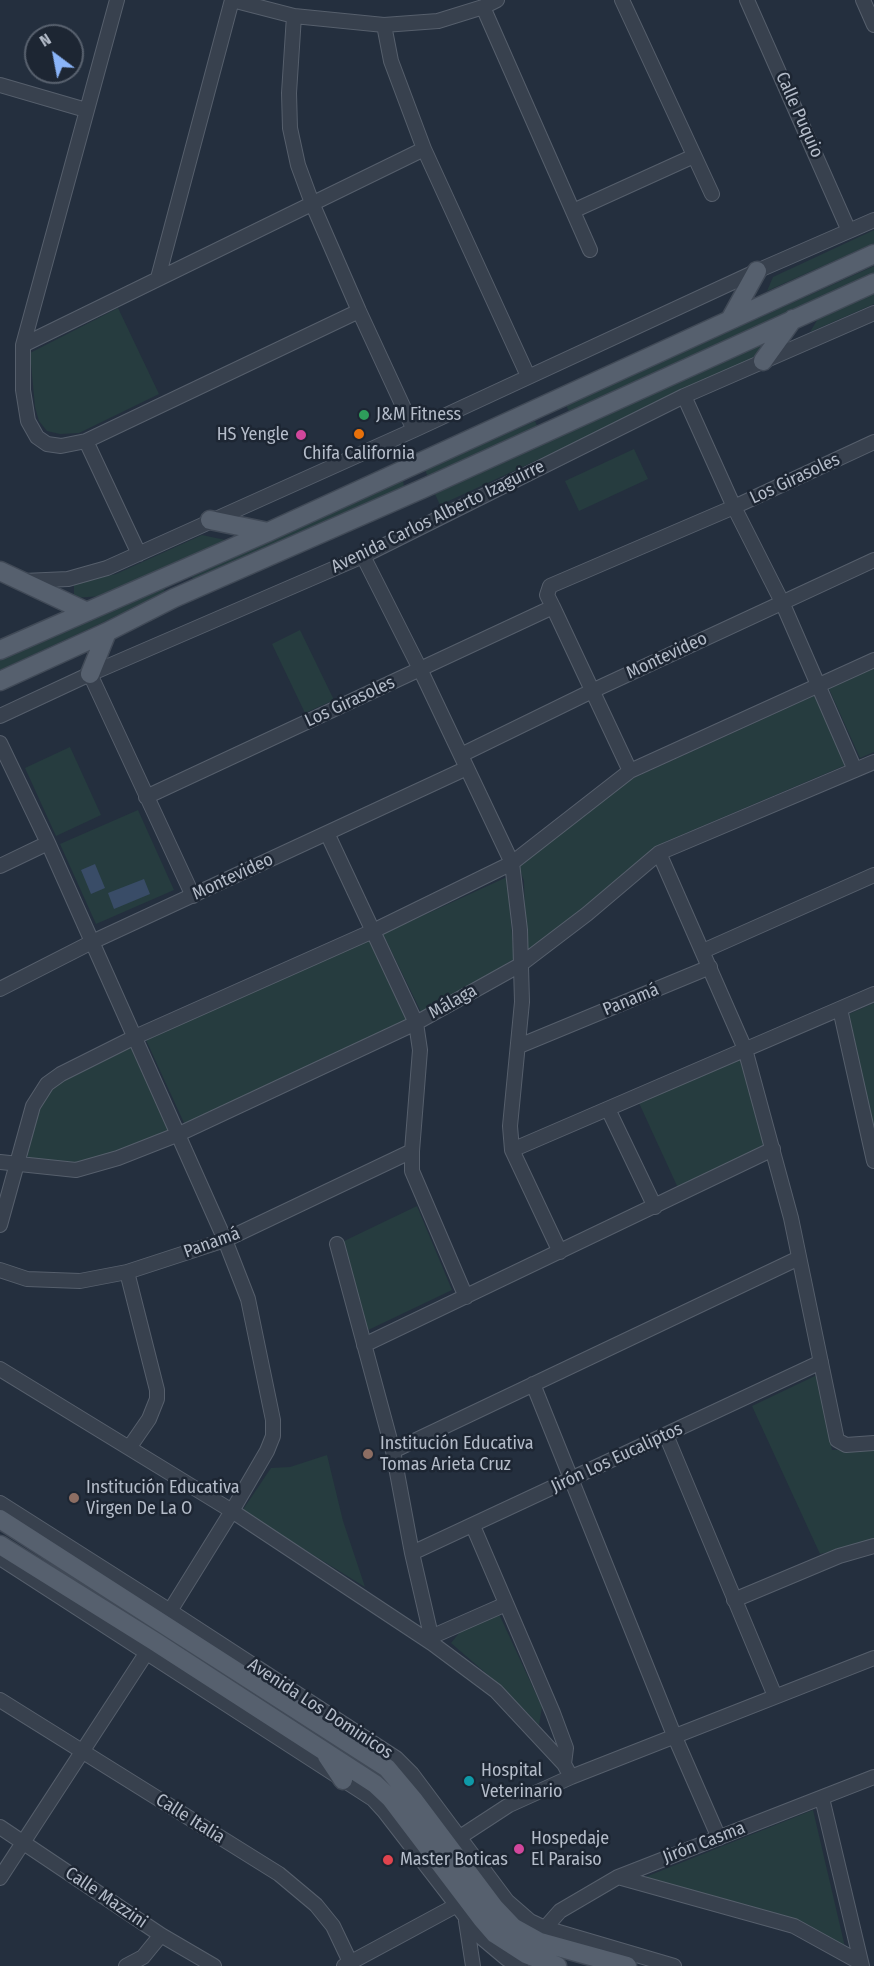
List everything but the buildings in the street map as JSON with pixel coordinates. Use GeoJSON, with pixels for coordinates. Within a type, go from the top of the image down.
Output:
{"type":"FeatureCollection","features":[{"type":"Feature","properties":{"kind":"main road"},"geometry":{"type":"LineString","coordinates":[[0,650],[268,532],[874,254]]}},
{"type":"Feature","properties":{"kind":"main road"},"geometry":{"type":"LineString","coordinates":[[731,318],[758,271]]}},
{"type":"Feature","properties":{"kind":"main road","name":"Avenida Carlos Alberto Izaguirre"},"geometry":{"type":"LineString","coordinates":[[0,681],[107,632],[174,598],[422,489],[874,283]]}},
{"type":"Feature","properties":{"kind":"main road"},"geometry":{"type":"LineString","coordinates":[[763,361],[794,318]]}},
{"type":"Feature","properties":{"kind":"main road"},"geometry":{"type":"LineString","coordinates":[[552,401],[546,415],[551,423],[558,427]]}},
{"type":"Feature","properties":{"kind":"main road"},"geometry":{"type":"LineString","coordinates":[[210,520],[268,532]]}},
{"type":"Feature","properties":{"kind":"main road"},"geometry":{"type":"LineString","coordinates":[[0,571],[85,611]]}},
{"type":"Feature","properties":{"kind":"main road"},"geometry":{"type":"LineString","coordinates":[[164,577],[170,579],[177,587],[174,598]]}},
{"type":"Feature","properties":{"kind":"main road"},"geometry":{"type":"LineString","coordinates":[[90,674],[107,632]]}},
{"type":"Feature","properties":{"kind":"main road","name":"Avenida Los Dominicos"},"geometry":{"type":"LineString","coordinates":[[0,1519],[381,1764],[392,1773],[494,1907],[513,1927],[534,1940],[627,1966]]}},
{"type":"Feature","properties":{"kind":"main road","name":"Avenida Los Dominicos"},"geometry":{"type":"LineString","coordinates":[[0,1545],[370,1780],[386,1793],[495,1934],[526,1954],[557,1966]]}},
{"type":"Feature","properties":{"kind":"main road"},"geometry":{"type":"LineString","coordinates":[[322,1749],[343,1780]]}},
{"type":"Feature","properties":{"kind":"main road"},"geometry":{"type":"LineString","coordinates":[[413,1799],[437,1808]]}},
{"type":"Feature","properties":{"kind":"street"},"geometry":{"type":"LineString","coordinates":[[117,0],[23,345],[23,390],[28,421],[37,437],[47,444],[61,446],[86,441],[359,311]]}},
{"type":"Feature","properties":{"kind":"street"},"geometry":{"type":"LineString","coordinates":[[158,278],[232,0],[294,16],[384,25],[438,21],[483,7],[497,0]]}},
{"type":"Feature","properties":{"kind":"street"},"geometry":{"type":"LineString","coordinates":[[622,0],[712,194]]}},
{"type":"Feature","properties":{"kind":"street","name":"Calle Puquio"},"geometry":{"type":"LineString","coordinates":[[747,0],[849,231]]}},
{"type":"Feature","properties":{"kind":"street"},"geometry":{"type":"LineString","coordinates":[[863,0],[874,25]]}},
{"type":"Feature","properties":{"kind":"street"},"geometry":{"type":"LineString","coordinates":[[483,7],[590,250]]}},
{"type":"Feature","properties":{"kind":"street"},"geometry":{"type":"LineString","coordinates":[[294,16],[289,93],[290,128],[298,165],[359,311],[414,430]]}},
{"type":"Feature","properties":{"kind":"street"},"geometry":{"type":"LineString","coordinates":[[384,25],[391,61],[424,149],[528,376]]}},
{"type":"Feature","properties":{"kind":"street"},"geometry":{"type":"LineString","coordinates":[[0,85],[86,110]]}},
{"type":"Feature","properties":{"kind":"street"},"geometry":{"type":"LineString","coordinates":[[23,345],[424,149]]}},
{"type":"Feature","properties":{"kind":"street"},"geometry":{"type":"LineString","coordinates":[[573,211],[694,156]]}},
{"type":"Feature","properties":{"kind":"street"},"geometry":{"type":"LineString","coordinates":[[22,581],[68,579],[107,568],[874,220]]}},
{"type":"Feature","properties":{"kind":"street","name":"Avenida Carlos Alberto Izaguirre"},"geometry":{"type":"LineString","coordinates":[[0,716],[90,674],[363,556],[684,396],[874,313]]}},
{"type":"Feature","properties":{"kind":"street"},"geometry":{"type":"LineString","coordinates":[[684,396],[734,507],[782,602],[855,770]]}},
{"type":"Feature","properties":{"kind":"street"},"geometry":{"type":"LineString","coordinates":[[86,441],[139,554]]}},
{"type":"Feature","properties":{"kind":"street","name":"Los Girasoles"},"geometry":{"type":"LineString","coordinates":[[146,797],[553,607],[548,595],[549,586],[734,507],[874,442]]}},
{"type":"Feature","properties":{"kind":"street"},"geometry":{"type":"LineString","coordinates":[[363,556],[420,669],[512,863],[519,920],[522,1002],[510,1116],[512,1150],[560,1252]]}},
{"type":"Feature","properties":{"kind":"street","name":"Montevideo"},"geometry":{"type":"LineString","coordinates":[[0,988],[92,942],[327,833],[592,692],[874,560]]}},
{"type":"Feature","properties":{"kind":"street"},"geometry":{"type":"LineString","coordinates":[[553,607],[630,771]]}},
{"type":"Feature","properties":{"kind":"street"},"geometry":{"type":"LineString","coordinates":[[0,1225],[33,1106],[47,1084],[61,1074],[135,1037],[373,931],[512,863],[630,771],[874,660]]}},
{"type":"Feature","properties":{"kind":"street"},"geometry":{"type":"LineString","coordinates":[[90,674],[193,896]]}},
{"type":"Feature","properties":{"kind":"street"},"geometry":{"type":"LineString","coordinates":[[0,743],[48,843],[225,1240],[248,1299],[273,1420],[273,1436],[267,1451],[170,1611]]}},
{"type":"Feature","properties":{"kind":"street","name":"Málaga"},"geometry":{"type":"LineString","coordinates":[[0,1162],[76,1170],[118,1158],[179,1134],[416,1023],[520,965],[587,914],[659,853],[874,762]]}},
{"type":"Feature","properties":{"kind":"street"},"geometry":{"type":"LineString","coordinates":[[327,833],[416,1023],[420,1050],[411,1151],[412,1171],[466,1297]]}},
{"type":"Feature","properties":{"kind":"street"},"geometry":{"type":"LineString","coordinates":[[0,866],[48,843]]}},
{"type":"Feature","properties":{"kind":"street"},"geometry":{"type":"LineString","coordinates":[[659,853],[745,1050],[774,1149],[800,1258],[837,1440],[846,1445],[874,1443]]}},
{"type":"Feature","properties":{"kind":"street"},"geometry":{"type":"LineString","coordinates":[[703,951],[874,875]]}},
{"type":"Feature","properties":{"kind":"street","name":"Panamá"},"geometry":{"type":"LineString","coordinates":[[519,1046],[710,967]]}},
{"type":"Feature","properties":{"kind":"street"},"geometry":{"type":"LineString","coordinates":[[512,1150],[874,994]]}},
{"type":"Feature","properties":{"kind":"street"},"geometry":{"type":"LineString","coordinates":[[840,1009],[874,1161]]}},
{"type":"Feature","properties":{"kind":"street"},"geometry":{"type":"LineString","coordinates":[[608,1109],[655,1207]]}},
{"type":"Feature","properties":{"kind":"street"},"geometry":{"type":"LineString","coordinates":[[364,1345],[774,1149]]}},
{"type":"Feature","properties":{"kind":"street","name":"Panamá"},"geometry":{"type":"LineString","coordinates":[[0,1270],[27,1279],[80,1281],[127,1272],[225,1240],[411,1151]]}},
{"type":"Feature","properties":{"kind":"street"},"geometry":{"type":"LineString","coordinates":[[338,1245],[393,1451],[412,1553],[432,1641]]}},
{"type":"Feature","properties":{"kind":"street"},"geometry":{"type":"LineString","coordinates":[[393,1451],[800,1258]]}},
{"type":"Feature","properties":{"kind":"street"},"geometry":{"type":"LineString","coordinates":[[127,1272],[157,1390],[157,1400],[149,1419],[129,1448]]}},
{"type":"Feature","properties":{"kind":"street","name":"Jirón Los Eucaliptos"},"geometry":{"type":"LineString","coordinates":[[412,1553],[821,1362]]}},
{"type":"Feature","properties":{"kind":"street"},"geometry":{"type":"LineString","coordinates":[[0,1369],[232,1511],[432,1641],[496,1691],[564,1764],[571,1777]]}},
{"type":"Feature","properties":{"kind":"street"},"geometry":{"type":"LineString","coordinates":[[534,1384],[674,1735],[719,1838]]}},
{"type":"Feature","properties":{"kind":"street"},"geometry":{"type":"LineString","coordinates":[[666,1436],[774,1696]]}},
{"type":"Feature","properties":{"kind":"street","name":"Avenida Los Dominicos"},"geometry":{"type":"LineString","coordinates":[[0,1503],[387,1752],[407,1769],[507,1901],[522,1915],[545,1928],[674,1966]]}},
{"type":"Feature","properties":{"kind":"street"},"geometry":{"type":"LineString","coordinates":[[473,1526],[564,1743],[566,1754],[564,1764]]}},
{"type":"Feature","properties":{"kind":"street"},"geometry":{"type":"LineString","coordinates":[[734,1600],[839,1556],[874,1546]]}},
{"type":"Feature","properties":{"kind":"street"},"geometry":{"type":"LineString","coordinates":[[0,1558],[379,1804],[465,1918],[490,1946],[521,1966]]}},
{"type":"Feature","properties":{"kind":"street"},"geometry":{"type":"LineString","coordinates":[[432,1641],[506,1604]]}},
{"type":"Feature","properties":{"kind":"street"},"geometry":{"type":"LineString","coordinates":[[0,1878],[147,1652]]}},
{"type":"Feature","properties":{"kind":"street"},"geometry":{"type":"LineString","coordinates":[[460,1838],[508,1805],[571,1777],[874,1658]]}},
{"type":"Feature","properties":{"kind":"street","name":"Calle Italia"},"geometry":{"type":"LineString","coordinates":[[0,1700],[295,1886],[316,1905],[333,1926],[349,1965]]}},
{"type":"Feature","properties":{"kind":"street","name":"Jirón Casma"},"geometry":{"type":"LineString","coordinates":[[545,1928],[560,1911],[618,1877],[874,1777]]}},
{"type":"Feature","properties":{"kind":"street"},"geometry":{"type":"LineString","coordinates":[[822,1798],[861,1964]]}},
{"type":"Feature","properties":{"kind":"street","name":"Calle Mazzini"},"geometry":{"type":"LineString","coordinates":[[0,1827],[161,1935],[214,1966]]}},
{"type":"Feature","properties":{"kind":"street"},"geometry":{"type":"LineString","coordinates":[[618,1877],[794,1926],[861,1964]]}},
{"type":"Feature","properties":{"kind":"street"},"geometry":{"type":"LineString","coordinates":[[349,1965],[457,1905]]}},
{"type":"Feature","properties":{"kind":"street"},"geometry":{"type":"LineString","coordinates":[[465,1918],[473,1966]]}},
{"type":"Feature","properties":{"kind":"street"},"geometry":{"type":"LineString","coordinates":[[126,1966],[143,1957],[161,1935]]}},
{"type":"Feature","properties":{"kind":"green space"},"geometry":{"type":"Polygon","coordinates":[[[874,230],[874,243],[767,291],[773,277],[874,230]]]}},
{"type":"Feature","properties":{"kind":"green space"},"geometry":{"type":"Polygon","coordinates":[[[874,266],[874,277],[570,414],[566,405],[874,266]]]}},
{"type":"Feature","properties":{"kind":"green space"},"geometry":{"type":"Polygon","coordinates":[[[874,292],[874,304],[810,332],[819,317],[874,292]]]}},
{"type":"Feature","properties":{"kind":"green space"},"geometry":{"type":"Polygon","coordinates":[[[118,308],[159,394],[79,433],[60,434],[47,431],[39,421],[35,407],[30,353],[118,308]]]}},
{"type":"Feature","properties":{"kind":"green space"},"geometry":{"type":"Polygon","coordinates":[[[779,335],[771,352],[440,505],[435,494],[779,335]]]}},
{"type":"Feature","properties":{"kind":"green space"},"geometry":{"type":"Polygon","coordinates":[[[535,421],[538,428],[428,477],[425,470],[535,421]]]}},
{"type":"Feature","properties":{"kind":"green space"},"geometry":{"type":"Polygon","coordinates":[[[634,449],[648,479],[579,511],[565,481],[634,449]]]}},
{"type":"Feature","properties":{"kind":"green space"},"geometry":{"type":"Polygon","coordinates":[[[403,479],[404,488],[196,585],[192,577],[403,479]]]}},
{"type":"Feature","properties":{"kind":"green space"},"geometry":{"type":"Polygon","coordinates":[[[202,535],[230,541],[116,595],[74,598],[74,584],[116,574],[202,535]]]}},
{"type":"Feature","properties":{"kind":"green space"},"geometry":{"type":"Polygon","coordinates":[[[160,582],[166,587],[162,595],[0,670],[0,657],[160,582]]]}},
{"type":"Feature","properties":{"kind":"green space"},"geometry":{"type":"Polygon","coordinates":[[[300,630],[334,700],[305,713],[272,644],[300,630]]]}},
{"type":"Feature","properties":{"kind":"green space"},"geometry":{"type":"Polygon","coordinates":[[[874,668],[874,752],[860,758],[829,689],[874,668]]]}},
{"type":"Feature","properties":{"kind":"green space"},"geometry":{"type":"Polygon","coordinates":[[[816,695],[848,764],[665,842],[652,851],[595,904],[526,954],[524,881],[518,864],[623,783],[816,695]]]}},
{"type":"Feature","properties":{"kind":"green space"},"geometry":{"type":"Polygon","coordinates":[[[70,747],[101,815],[56,836],[25,768],[70,747]]]}},
{"type":"Feature","properties":{"kind":"green space"},"geometry":{"type":"Polygon","coordinates":[[[138,810],[174,890],[96,924],[60,844],[138,810]]]}},
{"type":"Feature","properties":{"kind":"green space"},"geometry":{"type":"Polygon","coordinates":[[[507,877],[514,959],[422,1014],[383,934],[507,877]]]}},
{"type":"Feature","properties":{"kind":"green space"},"geometry":{"type":"Polygon","coordinates":[[[369,938],[409,1022],[185,1125],[146,1040],[369,938]]]}},
{"type":"Feature","properties":{"kind":"green space"},"geometry":{"type":"Polygon","coordinates":[[[874,1003],[874,1131],[849,1014],[874,1003]]]}},
{"type":"Feature","properties":{"kind":"green space"},"geometry":{"type":"Polygon","coordinates":[[[132,1046],[171,1131],[133,1148],[75,1165],[27,1160],[36,1109],[50,1088],[66,1075],[132,1046]]]}},
{"type":"Feature","properties":{"kind":"green space"},"geometry":{"type":"Polygon","coordinates":[[[740,1059],[765,1146],[678,1188],[639,1103],[740,1059]]]}},
{"type":"Feature","properties":{"kind":"green space"},"geometry":{"type":"Polygon","coordinates":[[[417,1206],[452,1290],[364,1332],[340,1243],[417,1206]]]}},
{"type":"Feature","properties":{"kind":"green space"},"geometry":{"type":"Polygon","coordinates":[[[817,1375],[832,1450],[874,1448],[874,1541],[820,1554],[752,1406],[817,1375]]]}},
{"type":"Feature","properties":{"kind":"green space"},"geometry":{"type":"Polygon","coordinates":[[[327,1455],[343,1521],[365,1587],[242,1511],[271,1468],[290,1467],[327,1455]]]}},
{"type":"Feature","properties":{"kind":"green space"},"geometry":{"type":"Polygon","coordinates":[[[499,1614],[542,1707],[539,1725],[503,1688],[451,1643],[460,1632],[499,1614]]]}},
{"type":"Feature","properties":{"kind":"green space"},"geometry":{"type":"Polygon","coordinates":[[[813,1810],[845,1947],[643,1878],[813,1810]]]}},
{"type":"Feature","properties":{"kind":"water"},"geometry":{"type":"Polygon","coordinates":[[[95,864],[105,888],[91,894],[81,870],[95,864]]]}},
{"type":"Feature","properties":{"kind":"water"},"geometry":{"type":"Polygon","coordinates":[[[144,879],[150,894],[114,909],[108,893],[144,879]]]}},
{"type":"Feature","properties":{"kind":"place","name":"J&M Fitness"},"geometry":{"type":"Point","coordinates":[364,415]}},
{"type":"Feature","properties":{"kind":"place","name":"Chifa California"},"geometry":{"type":"Point","coordinates":[359,434]}},
{"type":"Feature","properties":{"kind":"place","name":"HS Yengle"},"geometry":{"type":"Point","coordinates":[301,435]}},
{"type":"Feature","properties":{"kind":"place","name":"Institución Educativa Tomas Arieta Cruz"},"geometry":{"type":"Point","coordinates":[368,1454]}},
{"type":"Feature","properties":{"kind":"place","name":"Institución Educativa Virgen De La O"},"geometry":{"type":"Point","coordinates":[74,1498]}},
{"type":"Feature","properties":{"kind":"place","name":"Hospital Veterinario"},"geometry":{"type":"Point","coordinates":[469,1781]}},
{"type":"Feature","properties":{"kind":"place","name":"Hospedaje El Paraiso"},"geometry":{"type":"Point","coordinates":[519,1849]}},
{"type":"Feature","properties":{"kind":"place","name":"Master Boticas"},"geometry":{"type":"Point","coordinates":[388,1860]}}]}
